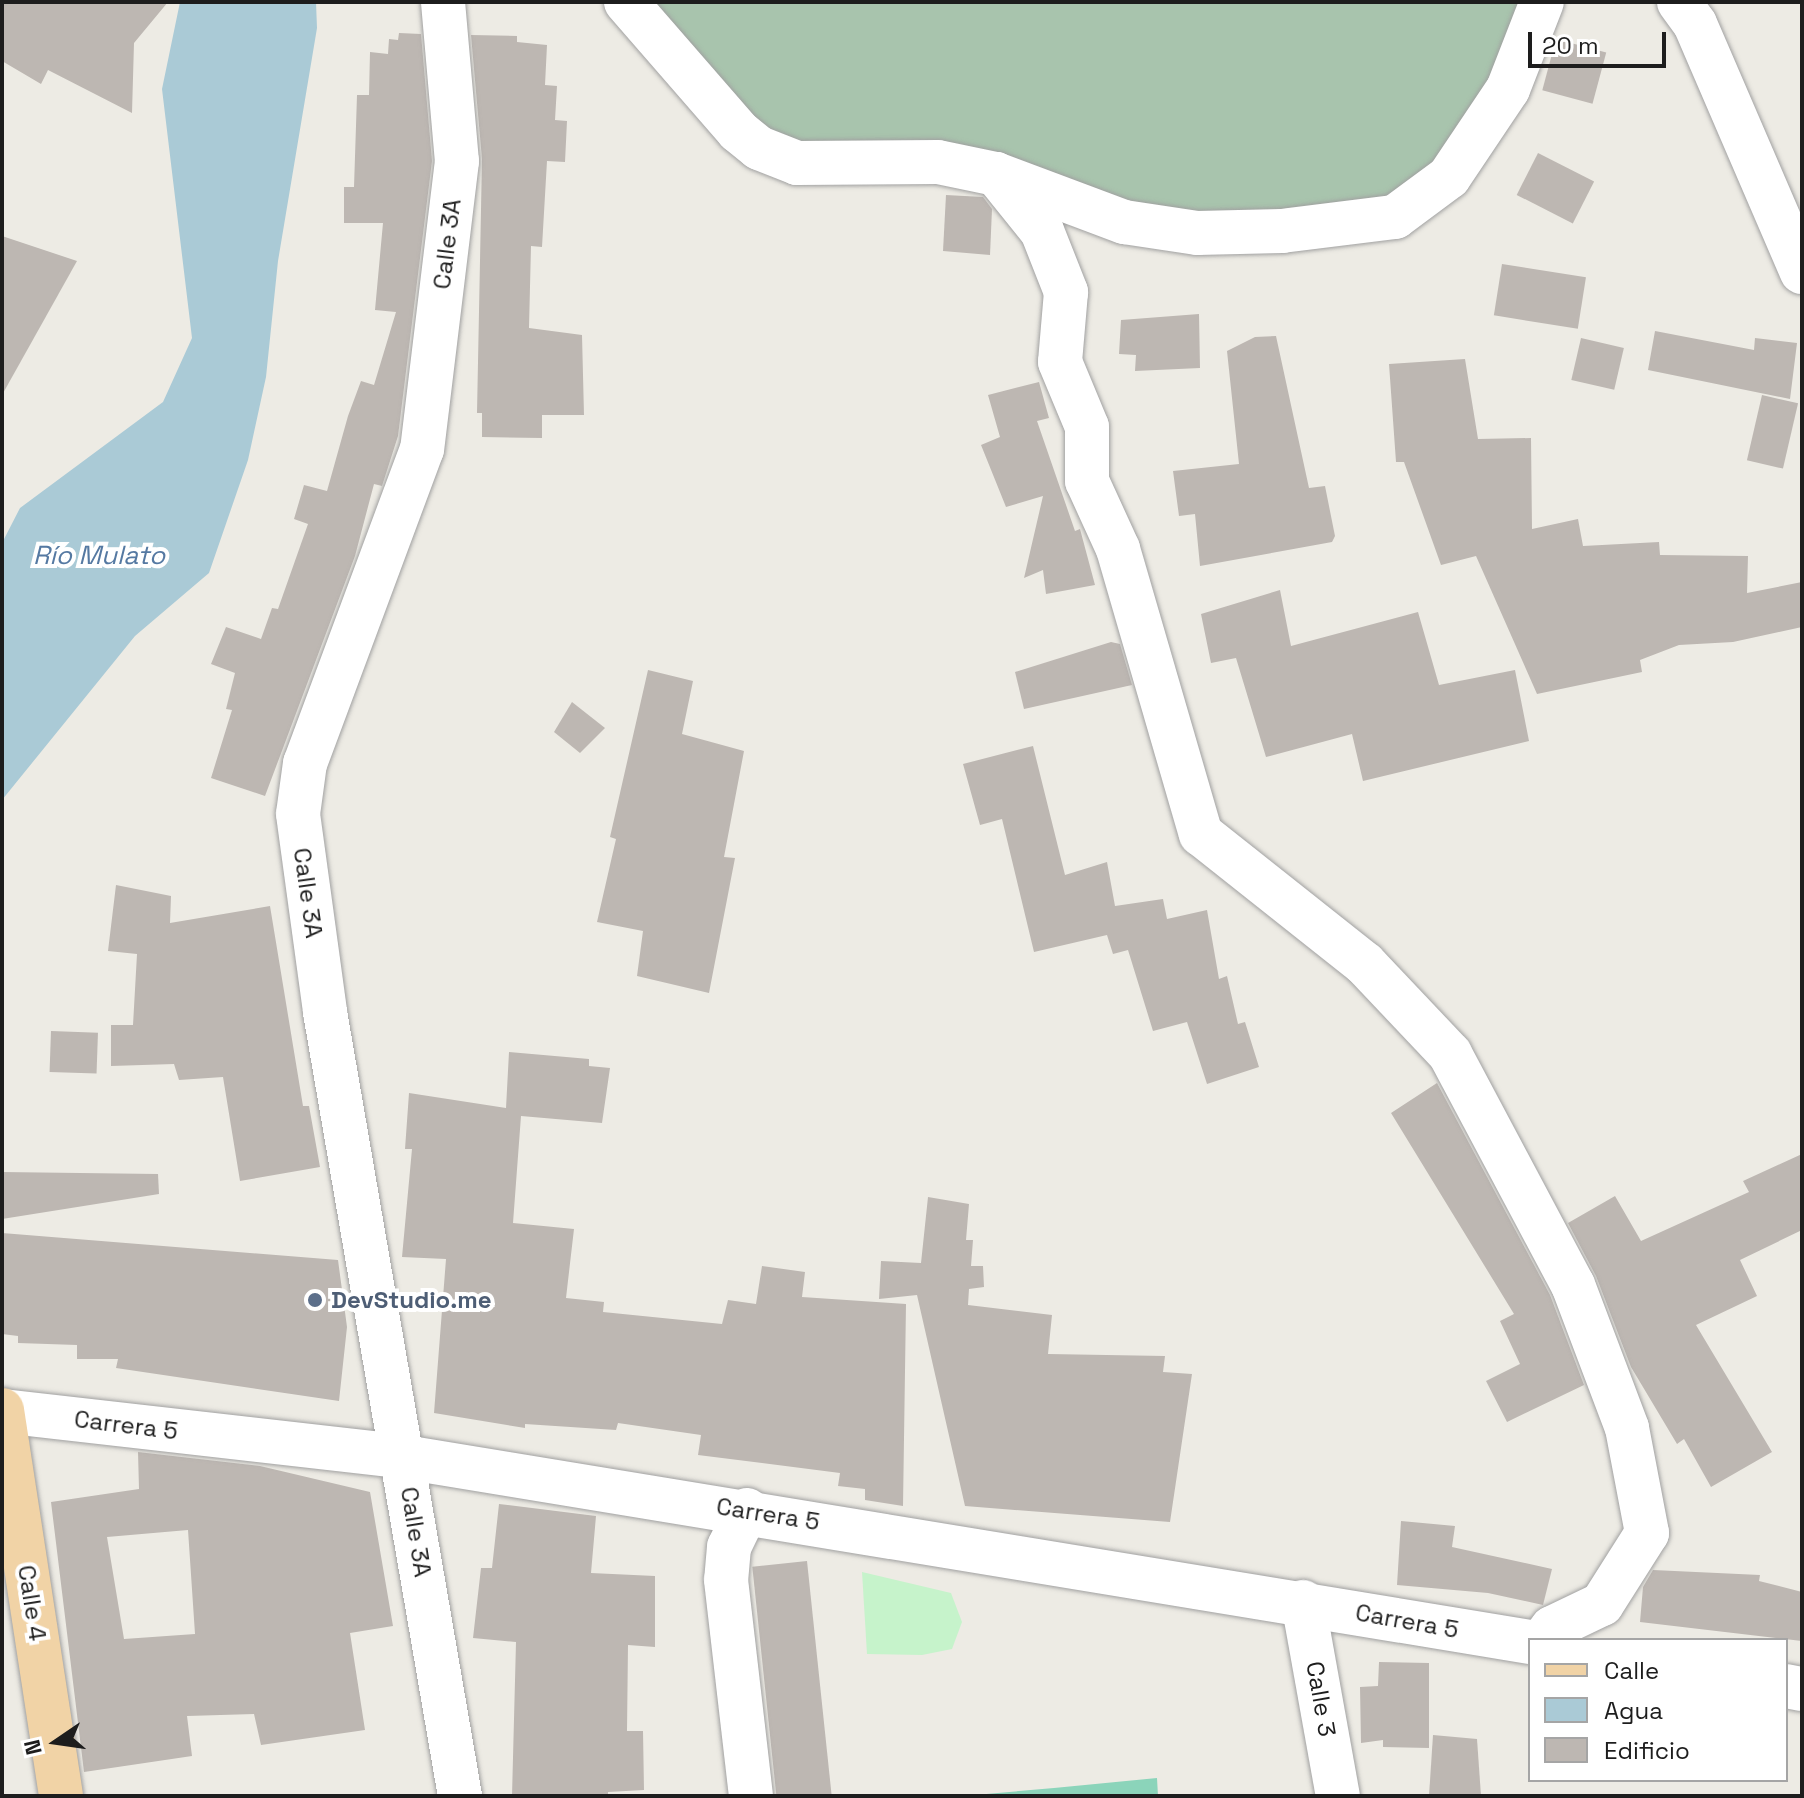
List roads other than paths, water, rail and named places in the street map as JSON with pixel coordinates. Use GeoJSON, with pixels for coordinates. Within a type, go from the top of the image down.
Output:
{"type":"FeatureCollection","features":[{"type":"Feature","properties":{"kind":"main road","name":"Calle 4"},"geometry":{"type":"LineString","coordinates":[[3,1411],[61,1796]]}},
{"type":"Feature","properties":{"kind":"street","name":"Calle 3A"},"geometry":{"type":"LineString","coordinates":[[443,2],[457,161],[422,449],[305,763],[298,814],[325,1012],[460,1796]]}},
{"type":"Feature","properties":{"kind":"street"},"geometry":{"type":"LineString","coordinates":[[626,2],[738,131],[759,148],[797,163],[938,162],[996,174],[1124,222],[1197,233],[1282,231],[1395,217],[1449,177],[1508,89],[1542,2]]}},
{"type":"Feature","properties":{"kind":"street"},"geometry":{"type":"LineString","coordinates":[[1679,2],[1695,24],[1802,271]]}},
{"type":"Feature","properties":{"kind":"street"},"geometry":{"type":"LineString","coordinates":[[996,174],[1042,231],[1066,292],[1060,362],[1087,427],[1087,481],[1118,549],[1201,834],[1365,964],[1450,1054],[1573,1285],[1627,1428],[1647,1533],[1602,1604],[1552,1628],[1544,1638]]}},
{"type":"Feature","properties":{"kind":"street","name":"Carrera 5"},"geometry":{"type":"LineString","coordinates":[[3,1411],[404,1457],[747,1510],[1528,1642]]}},
{"type":"Feature","properties":{"kind":"street"},"geometry":{"type":"LineString","coordinates":[[747,1510],[729,1547],[726,1580],[751,1796]]}},
{"type":"Feature","properties":{"kind":"street","name":"Calle 3"},"geometry":{"type":"LineString","coordinates":[[1303,1602],[1338,1796]]}},
{"type":"Feature","properties":{"kind":"water","name":"Río Mulato"},"geometry":{"type":"Polygon","coordinates":[[[180,2],[316,2],[317,28],[278,261],[266,377],[248,460],[209,573],[135,636],[2,800],[2,543],[20,508],[163,402],[192,338],[162,89],[180,2]]]}},
{"type":"Feature","properties":{"kind":"place","name":"DevStudio.me"},"geometry":{"type":"Point","coordinates":[315,1300]}}]}
